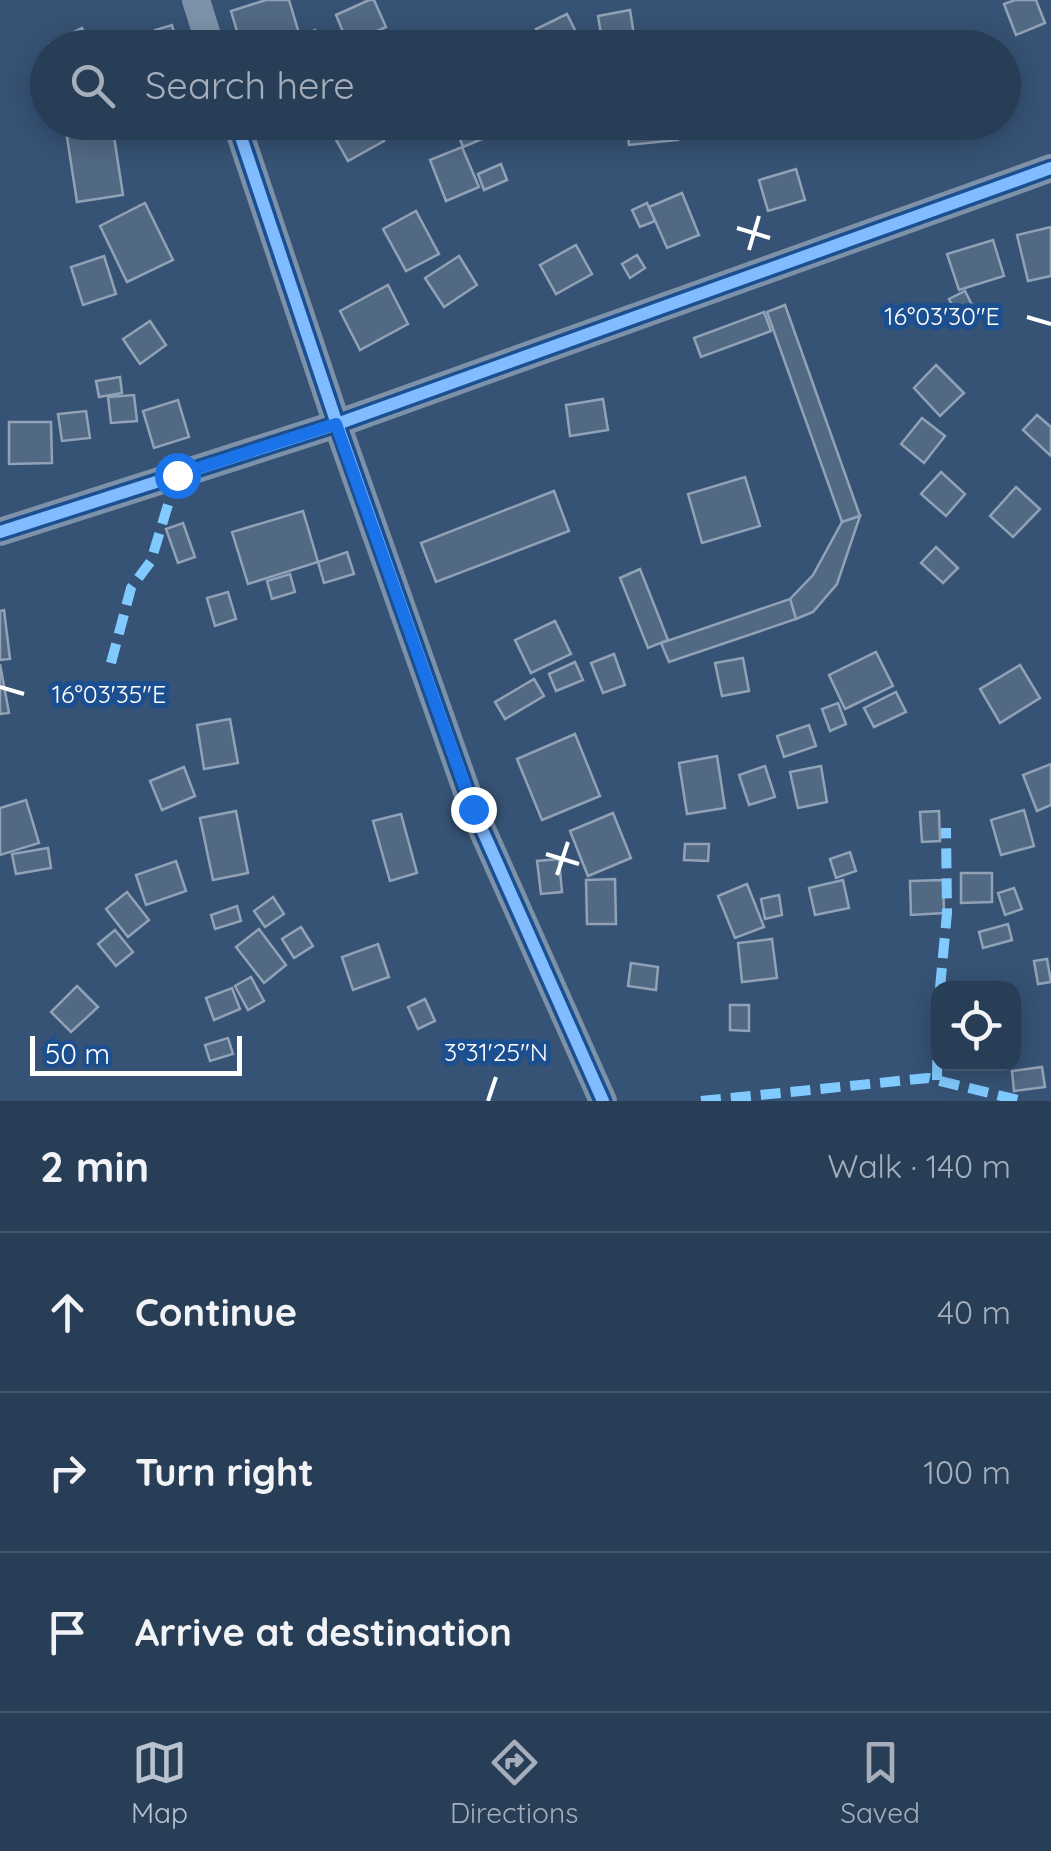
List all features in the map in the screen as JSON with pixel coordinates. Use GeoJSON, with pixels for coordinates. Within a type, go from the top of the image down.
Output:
{"type":"FeatureCollection","features":[{"type":"Feature","properties":{"kind":"street"},"geometry":{"type":"LineString","coordinates":[[196,0],[206,30]]}},
{"type":"Feature","properties":{"kind":"street"},"geometry":{"type":"LineString","coordinates":[[242,140],[336,424],[473,809],[603,1101]]}},
{"type":"Feature","properties":{"kind":"street"},"geometry":{"type":"LineString","coordinates":[[0,532],[336,424],[1051,168]]}},
{"type":"Feature","properties":{"kind":"building"},"geometry":{"type":"Polygon","coordinates":[[[266,0],[289,0],[298,30],[237,30],[231,11],[266,0]]]}},
{"type":"Feature","properties":{"kind":"building"},"geometry":{"type":"Polygon","coordinates":[[[374,0],[386,27],[342,30],[336,15],[374,0]]]}},
{"type":"Feature","properties":{"kind":"building"},"geometry":{"type":"Polygon","coordinates":[[[1036,0],[1045,23],[1021,33],[1014,30],[1004,4],[1036,0]]]}},
{"type":"Feature","properties":{"kind":"building"},"geometry":{"type":"Polygon","coordinates":[[[630,10],[633,30],[600,30],[598,16],[630,10]]]}},
{"type":"Feature","properties":{"kind":"building"},"geometry":{"type":"Polygon","coordinates":[[[567,14],[575,30],[536,30],[567,14]]]}},
{"type":"Feature","properties":{"kind":"building"},"geometry":{"type":"Polygon","coordinates":[[[67,140],[115,140],[123,195],[77,202],[67,140]]]}},
{"type":"Feature","properties":{"kind":"building"},"geometry":{"type":"Polygon","coordinates":[[[336,140],[383,140],[384,141],[348,161],[336,140]]]}},
{"type":"Feature","properties":{"kind":"building"},"geometry":{"type":"Polygon","coordinates":[[[460,140],[480,140],[463,147],[460,140]]]}},
{"type":"Feature","properties":{"kind":"building"},"geometry":{"type":"Polygon","coordinates":[[[629,140],[678,140],[629,145],[629,140]]]}},
{"type":"Feature","properties":{"kind":"building"},"geometry":{"type":"Polygon","coordinates":[[[462,147],[479,187],[446,201],[430,160],[462,147]]]}},
{"type":"Feature","properties":{"kind":"building"},"geometry":{"type":"Polygon","coordinates":[[[501,164],[507,180],[484,190],[478,174],[501,164]]]}},
{"type":"Feature","properties":{"kind":"building"},"geometry":{"type":"Polygon","coordinates":[[[796,169],[805,200],[768,211],[759,180],[796,169]]]}},
{"type":"Feature","properties":{"kind":"building"},"geometry":{"type":"Polygon","coordinates":[[[682,193],[699,235],[667,248],[649,207],[682,193]]]}},
{"type":"Feature","properties":{"kind":"building"},"geometry":{"type":"Polygon","coordinates":[[[145,203],[173,260],[127,282],[100,226],[145,203]]]}},
{"type":"Feature","properties":{"kind":"building"},"geometry":{"type":"Polygon","coordinates":[[[647,203],[655,221],[640,227],[632,210],[647,203]]]}},
{"type":"Feature","properties":{"kind":"building"},"geometry":{"type":"Polygon","coordinates":[[[416,211],[439,254],[406,271],[383,229],[416,211]]]}},
{"type":"Feature","properties":{"kind":"building"},"geometry":{"type":"Polygon","coordinates":[[[1051,227],[1051,276],[1028,281],[1017,235],[1051,227]]]}},
{"type":"Feature","properties":{"kind":"building"},"geometry":{"type":"Polygon","coordinates":[[[993,240],[1004,276],[959,290],[947,254],[993,240]]]}},
{"type":"Feature","properties":{"kind":"building"},"geometry":{"type":"Polygon","coordinates":[[[576,245],[592,274],[556,294],[540,265],[576,245]]]}},
{"type":"Feature","properties":{"kind":"building"},"geometry":{"type":"Polygon","coordinates":[[[637,255],[645,268],[630,278],[622,264],[637,255]]]}},
{"type":"Feature","properties":{"kind":"building"},"geometry":{"type":"Polygon","coordinates":[[[104,256],[116,294],[83,305],[71,267],[104,256]]]}},
{"type":"Feature","properties":{"kind":"building"},"geometry":{"type":"Polygon","coordinates":[[[459,256],[477,285],[444,307],[425,278],[459,256]]]}},
{"type":"Feature","properties":{"kind":"building"},"geometry":{"type":"Polygon","coordinates":[[[388,285],[408,324],[360,350],[340,311],[388,285]]]}},
{"type":"Feature","properties":{"kind":"building"},"geometry":{"type":"Polygon","coordinates":[[[965,291],[973,307],[957,315],[949,299],[965,291]]]}},
{"type":"Feature","properties":{"kind":"building"},"geometry":{"type":"Polygon","coordinates":[[[785,305],[860,516],[842,522],[767,312],[785,305]]]}},
{"type":"Feature","properties":{"kind":"building"},"geometry":{"type":"Polygon","coordinates":[[[764,312],[771,331],[701,357],[694,338],[764,312]]]}},
{"type":"Feature","properties":{"kind":"building"},"geometry":{"type":"Polygon","coordinates":[[[150,321],[166,345],[140,364],[123,339],[150,321]]]}},
{"type":"Feature","properties":{"kind":"building"},"geometry":{"type":"Polygon","coordinates":[[[936,365],[964,393],[940,416],[914,388],[936,365]]]}},
{"type":"Feature","properties":{"kind":"building"},"geometry":{"type":"Polygon","coordinates":[[[120,377],[122,393],[99,397],[96,381],[120,377]]]}},
{"type":"Feature","properties":{"kind":"building"},"geometry":{"type":"Polygon","coordinates":[[[134,395],[137,421],[111,423],[108,397],[134,395]]]}},
{"type":"Feature","properties":{"kind":"building"},"geometry":{"type":"Polygon","coordinates":[[[603,399],[608,430],[570,436],[566,405],[603,399]]]}},
{"type":"Feature","properties":{"kind":"building"},"geometry":{"type":"Polygon","coordinates":[[[178,400],[189,437],[154,448],[143,411],[178,400]]]}},
{"type":"Feature","properties":{"kind":"building"},"geometry":{"type":"Polygon","coordinates":[[[86,411],[90,438],[62,441],[58,414],[86,411]]]}},
{"type":"Feature","properties":{"kind":"building"},"geometry":{"type":"Polygon","coordinates":[[[1037,415],[1051,427],[1051,456],[1023,430],[1037,415]]]}},
{"type":"Feature","properties":{"kind":"building"},"geometry":{"type":"Polygon","coordinates":[[[922,418],[945,436],[924,463],[901,444],[922,418]]]}},
{"type":"Feature","properties":{"kind":"building"},"geometry":{"type":"Polygon","coordinates":[[[9,422],[51,422],[52,463],[9,464],[9,422]]]}},
{"type":"Feature","properties":{"kind":"building"},"geometry":{"type":"Polygon","coordinates":[[[941,472],[965,494],[946,516],[921,494],[941,472]]]}},
{"type":"Feature","properties":{"kind":"building"},"geometry":{"type":"Polygon","coordinates":[[[745,477],[760,526],[702,543],[688,494],[745,477]]]}},
{"type":"Feature","properties":{"kind":"building"},"geometry":{"type":"Polygon","coordinates":[[[1016,487],[1040,509],[1013,537],[990,516],[1016,487]]]}},
{"type":"Feature","properties":{"kind":"building"},"geometry":{"type":"Polygon","coordinates":[[[554,491],[569,531],[436,582],[421,543],[554,491]]]}},
{"type":"Feature","properties":{"kind":"building"},"geometry":{"type":"Polygon","coordinates":[[[303,511],[318,562],[248,584],[232,532],[303,511]]]}},
{"type":"Feature","properties":{"kind":"building"},"geometry":{"type":"Polygon","coordinates":[[[860,516],[837,584],[813,612],[796,619],[790,599],[813,575],[842,522],[860,516]]]}},
{"type":"Feature","properties":{"kind":"building"},"geometry":{"type":"Polygon","coordinates":[[[183,523],[195,557],[178,563],[166,529],[183,523]]]}},
{"type":"Feature","properties":{"kind":"building"},"geometry":{"type":"Polygon","coordinates":[[[936,547],[958,568],[943,583],[921,563],[936,547]]]}},
{"type":"Feature","properties":{"kind":"building"},"geometry":{"type":"Polygon","coordinates":[[[347,552],[354,574],[324,583],[318,562],[347,552]]]}},
{"type":"Feature","properties":{"kind":"building"},"geometry":{"type":"Polygon","coordinates":[[[640,569],[668,640],[648,648],[620,578],[640,569]]]}},
{"type":"Feature","properties":{"kind":"building"},"geometry":{"type":"Polygon","coordinates":[[[290,574],[295,592],[272,599],[267,581],[290,574]]]}},
{"type":"Feature","properties":{"kind":"building"},"geometry":{"type":"Polygon","coordinates":[[[228,592],[236,619],[215,626],[207,598],[228,592]]]}},
{"type":"Feature","properties":{"kind":"building"},"geometry":{"type":"Polygon","coordinates":[[[790,599],[796,619],[669,662],[661,643],[790,599]]]}},
{"type":"Feature","properties":{"kind":"building"},"geometry":{"type":"Polygon","coordinates":[[[4,610],[10,659],[0,660],[0,611],[4,610]]]}},
{"type":"Feature","properties":{"kind":"building"},"geometry":{"type":"Polygon","coordinates":[[[555,621],[571,654],[531,673],[515,640],[555,621]]]}},
{"type":"Feature","properties":{"kind":"building"},"geometry":{"type":"Polygon","coordinates":[[[876,652],[893,686],[845,709],[829,675],[876,652]]]}},
{"type":"Feature","properties":{"kind":"building"},"geometry":{"type":"Polygon","coordinates":[[[614,654],[625,685],[603,693],[591,663],[614,654]]]}},
{"type":"Feature","properties":{"kind":"building"},"geometry":{"type":"Polygon","coordinates":[[[743,658],[749,691],[722,696],[715,663],[743,658]]]}},
{"type":"Feature","properties":{"kind":"building"},"geometry":{"type":"Polygon","coordinates":[[[575,662],[583,680],[556,691],[549,674],[575,662]]]}},
{"type":"Feature","properties":{"kind":"building"},"geometry":{"type":"Polygon","coordinates":[[[0,664],[9,713],[0,714],[0,664]]]}},
{"type":"Feature","properties":{"kind":"building"},"geometry":{"type":"Polygon","coordinates":[[[1020,665],[1040,698],[1000,723],[980,689],[1020,665]]]}},
{"type":"Feature","properties":{"kind":"building"},"geometry":{"type":"Polygon","coordinates":[[[534,679],[544,696],[505,719],[495,702],[534,679]]]}},
{"type":"Feature","properties":{"kind":"building"},"geometry":{"type":"Polygon","coordinates":[[[896,692],[906,712],[874,727],[864,708],[896,692]]]}},
{"type":"Feature","properties":{"kind":"building"},"geometry":{"type":"Polygon","coordinates":[[[838,703],[846,724],[830,731],[822,709],[838,703]]]}},
{"type":"Feature","properties":{"kind":"building"},"geometry":{"type":"Polygon","coordinates":[[[230,719],[238,763],[204,769],[197,725],[230,719]]]}},
{"type":"Feature","properties":{"kind":"building"},"geometry":{"type":"Polygon","coordinates":[[[809,725],[816,746],[784,757],[777,736],[809,725]]]}},
{"type":"Feature","properties":{"kind":"building"},"geometry":{"type":"Polygon","coordinates":[[[575,734],[600,796],[542,820],[517,759],[575,734]]]}},
{"type":"Feature","properties":{"kind":"building"},"geometry":{"type":"Polygon","coordinates":[[[717,756],[725,808],[687,814],[679,763],[717,756]]]}},
{"type":"Feature","properties":{"kind":"building"},"geometry":{"type":"Polygon","coordinates":[[[1051,764],[1051,805],[1037,811],[1023,775],[1051,764]]]}},
{"type":"Feature","properties":{"kind":"building"},"geometry":{"type":"Polygon","coordinates":[[[765,766],[775,797],[749,805],[739,775],[765,766]]]}},
{"type":"Feature","properties":{"kind":"building"},"geometry":{"type":"Polygon","coordinates":[[[821,766],[827,802],[798,808],[790,772],[821,766]]]}},
{"type":"Feature","properties":{"kind":"building"},"geometry":{"type":"Polygon","coordinates":[[[184,767],[195,796],[162,810],[150,781],[184,767]]]}},
{"type":"Feature","properties":{"kind":"building"},"geometry":{"type":"Polygon","coordinates":[[[26,800],[39,843],[0,855],[0,808],[26,800]]]}},
{"type":"Feature","properties":{"kind":"building"},"geometry":{"type":"Polygon","coordinates":[[[1024,810],[1034,846],[1001,855],[991,820],[1024,810]]]}},
{"type":"Feature","properties":{"kind":"building"},"geometry":{"type":"Polygon","coordinates":[[[236,811],[248,873],[213,880],[200,818],[236,811]]]}},
{"type":"Feature","properties":{"kind":"building"},"geometry":{"type":"Polygon","coordinates":[[[939,811],[940,841],[922,842],[920,812],[939,811]]]}},
{"type":"Feature","properties":{"kind":"building"},"geometry":{"type":"Polygon","coordinates":[[[613,813],[631,858],[588,876],[570,831],[613,813]]]}},
{"type":"Feature","properties":{"kind":"building"},"geometry":{"type":"Polygon","coordinates":[[[401,814],[417,873],[390,881],[373,821],[401,814]]]}},
{"type":"Feature","properties":{"kind":"building"},"geometry":{"type":"Polygon","coordinates":[[[685,844],[709,844],[708,861],[684,860],[685,844]]]}},
{"type":"Feature","properties":{"kind":"building"},"geometry":{"type":"Polygon","coordinates":[[[48,848],[51,868],[16,874],[12,854],[48,848]]]}},
{"type":"Feature","properties":{"kind":"building"},"geometry":{"type":"Polygon","coordinates":[[[850,852],[856,871],[836,878],[830,859],[850,852]]]}},
{"type":"Feature","properties":{"kind":"building"},"geometry":{"type":"Polygon","coordinates":[[[559,859],[562,892],[541,894],[537,861],[559,859]]]}},
{"type":"Feature","properties":{"kind":"building"},"geometry":{"type":"Polygon","coordinates":[[[176,861],[186,891],[146,905],[136,875],[176,861]]]}},
{"type":"Feature","properties":{"kind":"building"},"geometry":{"type":"Polygon","coordinates":[[[961,873],[992,873],[992,902],[961,903],[961,873]]]}},
{"type":"Feature","properties":{"kind":"building"},"geometry":{"type":"Polygon","coordinates":[[[615,879],[616,924],[587,924],[586,880],[615,879]]]}},
{"type":"Feature","properties":{"kind":"building"},"geometry":{"type":"Polygon","coordinates":[[[843,880],[849,908],[815,915],[809,888],[843,880]]]}},
{"type":"Feature","properties":{"kind":"building"},"geometry":{"type":"Polygon","coordinates":[[[943,880],[944,913],[911,915],[910,881],[943,880]]]}},
{"type":"Feature","properties":{"kind":"building"},"geometry":{"type":"Polygon","coordinates":[[[747,884],[764,927],[735,938],[718,896],[747,884]]]}},
{"type":"Feature","properties":{"kind":"building"},"geometry":{"type":"Polygon","coordinates":[[[1014,888],[1022,909],[1005,915],[998,893],[1014,888]]]}},
{"type":"Feature","properties":{"kind":"building"},"geometry":{"type":"Polygon","coordinates":[[[127,892],[149,920],[128,937],[106,909],[127,892]]]}},
{"type":"Feature","properties":{"kind":"building"},"geometry":{"type":"Polygon","coordinates":[[[779,895],[782,915],[765,919],[761,899],[779,895]]]}},
{"type":"Feature","properties":{"kind":"building"},"geometry":{"type":"Polygon","coordinates":[[[273,897],[284,914],[265,927],[254,911],[273,897]]]}},
{"type":"Feature","properties":{"kind":"building"},"geometry":{"type":"Polygon","coordinates":[[[237,906],[241,921],[215,929],[211,915],[237,906]]]}},
{"type":"Feature","properties":{"kind":"building"},"geometry":{"type":"Polygon","coordinates":[[[1008,924],[1012,940],[983,948],[979,932],[1008,924]]]}},
{"type":"Feature","properties":{"kind":"building"},"geometry":{"type":"Polygon","coordinates":[[[301,927],[313,946],[294,958],[282,939],[301,927]]]}},
{"type":"Feature","properties":{"kind":"building"},"geometry":{"type":"Polygon","coordinates":[[[259,929],[286,965],[264,983],[236,947],[259,929]]]}},
{"type":"Feature","properties":{"kind":"building"},"geometry":{"type":"Polygon","coordinates":[[[115,930],[133,952],[116,966],[98,944],[115,930]]]}},
{"type":"Feature","properties":{"kind":"building"},"geometry":{"type":"Polygon","coordinates":[[[772,939],[777,978],[742,982],[738,943],[772,939]]]}},
{"type":"Feature","properties":{"kind":"building"},"geometry":{"type":"Polygon","coordinates":[[[378,944],[389,977],[353,990],[342,957],[378,944]]]}},
{"type":"Feature","properties":{"kind":"building"},"geometry":{"type":"Polygon","coordinates":[[[1047,959],[1051,982],[1038,984],[1034,961],[1047,959]]]}},
{"type":"Feature","properties":{"kind":"building"},"geometry":{"type":"Polygon","coordinates":[[[631,963],[658,967],[656,990],[628,986],[631,963]]]}},
{"type":"Feature","properties":{"kind":"building"},"geometry":{"type":"Polygon","coordinates":[[[251,977],[264,1001],[248,1010],[235,986],[251,977]]]}},
{"type":"Feature","properties":{"kind":"building"},"geometry":{"type":"Polygon","coordinates":[[[77,986],[98,1007],[71,1032],[51,1012],[77,986]]]}},
{"type":"Feature","properties":{"kind":"building"},"geometry":{"type":"Polygon","coordinates":[[[232,988],[240,1009],[214,1020],[206,998],[232,988]]]}},
{"type":"Feature","properties":{"kind":"building"},"geometry":{"type":"Polygon","coordinates":[[[425,999],[435,1021],[418,1029],[408,1007],[425,999]]]}},
{"type":"Feature","properties":{"kind":"building"},"geometry":{"type":"Polygon","coordinates":[[[730,1005],[749,1005],[749,1031],[730,1030],[730,1005]]]}},
{"type":"Feature","properties":{"kind":"building"},"geometry":{"type":"Polygon","coordinates":[[[228,1038],[233,1054],[210,1061],[205,1045],[228,1038]]]}},
{"type":"Feature","properties":{"kind":"building"},"geometry":{"type":"Polygon","coordinates":[[[1042,1067],[1045,1087],[1014,1091],[1012,1071],[1042,1067]]]}},
{"type":"Feature","properties":{"kind":"marked path"},"geometry":{"type":"LineString","coordinates":[[111,663],[131,588],[151,561],[177,475]]}},
{"type":"Feature","properties":{"kind":"marked path"},"geometry":{"type":"LineString","coordinates":[[941,981],[947,913],[946,828]]}},
{"type":"Feature","properties":{"kind":"marked path"},"geometry":{"type":"LineString","coordinates":[[937,1071],[937,1080]]}},
{"type":"Feature","properties":{"kind":"marked path"},"geometry":{"type":"LineString","coordinates":[[701,1101],[928,1078],[1022,1101]]}},
{"type":"Feature","properties":{"kind":"cycle path"},"geometry":{"type":"LineString","coordinates":[[242,140],[473,809],[603,1101]]}},
{"type":"Feature","properties":{"kind":"cycle path"},"geometry":{"type":"LineString","coordinates":[[0,532],[337,424],[1051,168]]}},
{"type":"Feature","properties":{"kind":"route"},"geometry":{"type":"LineString","coordinates":[[177,475],[336,424],[473,809]]}}]}
